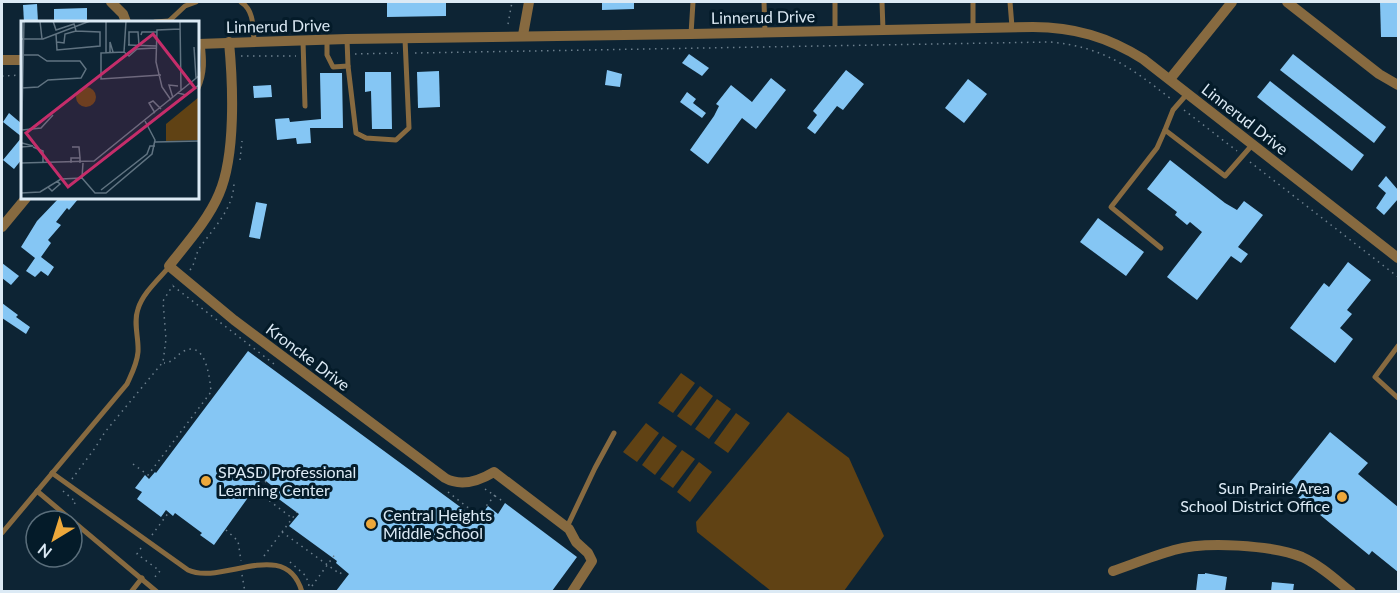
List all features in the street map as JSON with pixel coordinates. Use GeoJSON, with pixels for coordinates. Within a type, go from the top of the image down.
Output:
{"type":"FeatureCollection","features":[{"type":"Feature","properties":{"kind":"street"},"geometry":{"type":"LineString","coordinates":[[111,2],[123,14],[126,21]]}},
{"type":"Feature","properties":{"kind":"street"},"geometry":{"type":"LineString","coordinates":[[523,35],[529,2]]}},
{"type":"Feature","properties":{"kind":"street"},"geometry":{"type":"LineString","coordinates":[[1170,79],[1232,2]]}},
{"type":"Feature","properties":{"kind":"street"},"geometry":{"type":"LineString","coordinates":[[1287,2],[1379,74],[1398,85]]}},
{"type":"Feature","properties":{"kind":"street","name":"Linnerud Drive"},"geometry":{"type":"LineString","coordinates":[[200,44],[523,35],[1053,27],[1094,34],[1127,49],[1170,79],[1398,258]]}},
{"type":"Feature","properties":{"kind":"street"},"geometry":{"type":"LineString","coordinates":[[169,266],[214,205],[224,179],[230,145],[229,42]]}},
{"type":"Feature","properties":{"kind":"street"},"geometry":{"type":"LineString","coordinates":[[2,60],[21,60]]}},
{"type":"Feature","properties":{"kind":"street"},"geometry":{"type":"LineString","coordinates":[[2,227],[24,200]]}},
{"type":"Feature","properties":{"kind":"street","name":"Kroncke Drive"},"geometry":{"type":"LineString","coordinates":[[169,266],[234,320],[445,478],[464,483],[483,478],[494,472],[567,527],[592,561],[572,591]]}},
{"type":"Feature","properties":{"kind":"street"},"geometry":{"type":"LineString","coordinates":[[1113,571],[1176,549],[1203,546],[1267,548],[1301,557],[1351,591]]}},
{"type":"Feature","properties":{"kind":"lane"},"geometry":{"type":"LineString","coordinates":[[170,21],[185,6],[196,2]]}},
{"type":"Feature","properties":{"kind":"lane"},"geometry":{"type":"LineString","coordinates":[[241,2],[245,3],[251,14],[254,41]]}},
{"type":"Feature","properties":{"kind":"lane"},"geometry":{"type":"LineString","coordinates":[[691,34],[693,2]]}},
{"type":"Feature","properties":{"kind":"lane"},"geometry":{"type":"LineString","coordinates":[[764,2],[765,32]]}},
{"type":"Feature","properties":{"kind":"lane"},"geometry":{"type":"LineString","coordinates":[[835,2],[835,31]]}},
{"type":"Feature","properties":{"kind":"lane"},"geometry":{"type":"LineString","coordinates":[[882,2],[883,30]]}},
{"type":"Feature","properties":{"kind":"lane"},"geometry":{"type":"LineString","coordinates":[[973,2],[973,29]]}},
{"type":"Feature","properties":{"kind":"lane"},"geometry":{"type":"LineString","coordinates":[[1010,2],[1012,28]]}},
{"type":"Feature","properties":{"kind":"lane"},"geometry":{"type":"LineString","coordinates":[[347,39],[356,133],[366,138],[396,140],[409,128],[405,39]]}},
{"type":"Feature","properties":{"kind":"lane"},"geometry":{"type":"LineString","coordinates":[[303,41],[305,106]]}},
{"type":"Feature","properties":{"kind":"lane"},"geometry":{"type":"LineString","coordinates":[[327,41],[327,55],[333,67],[348,66]]}},
{"type":"Feature","properties":{"kind":"lane"},"geometry":{"type":"LineString","coordinates":[[200,44],[204,57],[203,78],[200,84]]}},
{"type":"Feature","properties":{"kind":"lane"},"geometry":{"type":"LineString","coordinates":[[1161,248],[1111,207],[1157,148],[1173,111],[1188,93]]}},
{"type":"Feature","properties":{"kind":"lane"},"geometry":{"type":"LineString","coordinates":[[1165,130],[1225,176],[1253,144]]}},
{"type":"Feature","properties":{"kind":"lane"},"geometry":{"type":"LineString","coordinates":[[2,533],[127,384],[136,364],[138,350],[136,317],[139,307],[169,266]]}},
{"type":"Feature","properties":{"kind":"lane"},"geometry":{"type":"LineString","coordinates":[[1398,346],[1375,377],[1398,398]]}},
{"type":"Feature","properties":{"kind":"lane"},"geometry":{"type":"LineString","coordinates":[[567,527],[614,433]]}},
{"type":"Feature","properties":{"kind":"lane"},"geometry":{"type":"LineString","coordinates":[[52,473],[188,570],[202,574],[272,565],[284,568],[295,576],[302,591]]}},
{"type":"Feature","properties":{"kind":"lane"},"geometry":{"type":"LineString","coordinates":[[37,491],[157,591]]}},
{"type":"Feature","properties":{"kind":"lane"},"geometry":{"type":"LineString","coordinates":[[131,591],[142,578]]}},
{"type":"Feature","properties":{"kind":"path"},"geometry":{"type":"LineString","coordinates":[[508,22],[512,2]]}},
{"type":"Feature","properties":{"kind":"path"},"geometry":{"type":"LineString","coordinates":[[347,54],[1050,42],[1089,48],[1130,68],[1398,277]]}},
{"type":"Feature","properties":{"kind":"path"},"geometry":{"type":"LineString","coordinates":[[241,56],[304,56]]}},
{"type":"Feature","properties":{"kind":"path"},"geometry":{"type":"LineString","coordinates":[[2,76],[21,75]]}},
{"type":"Feature","properties":{"kind":"path"},"geometry":{"type":"LineString","coordinates":[[239,165],[242,134]]}},
{"type":"Feature","properties":{"kind":"path"},"geometry":{"type":"LineString","coordinates":[[74,504],[76,502],[62,491],[105,432],[163,362],[166,339],[163,301],[165,295],[181,276],[192,268],[199,249],[222,218],[233,195],[234,181]]}},
{"type":"Feature","properties":{"kind":"path"},"geometry":{"type":"LineString","coordinates":[[133,464],[149,476],[211,392],[203,356],[197,351],[188,350],[170,362],[163,362]]}},
{"type":"Feature","properties":{"kind":"path"},"geometry":{"type":"LineString","coordinates":[[190,420],[194,424]]}},
{"type":"Feature","properties":{"kind":"path"},"geometry":{"type":"LineString","coordinates":[[266,481],[262,487],[264,495],[292,518]]}},
{"type":"Feature","properties":{"kind":"path"},"geometry":{"type":"LineString","coordinates":[[448,492],[479,516],[495,495]]}},
{"type":"Feature","properties":{"kind":"path"},"geometry":{"type":"LineString","coordinates":[[267,559],[262,560],[297,512]]}},
{"type":"Feature","properties":{"kind":"path"},"geometry":{"type":"LineString","coordinates":[[225,530],[238,541],[241,563],[246,562]]}},
{"type":"Feature","properties":{"kind":"path"},"geometry":{"type":"LineString","coordinates":[[282,532],[340,574],[344,569]]}},
{"type":"Feature","properties":{"kind":"path"},"geometry":{"type":"LineString","coordinates":[[310,587],[336,553]]}},
{"type":"Feature","properties":{"kind":"path"},"geometry":{"type":"LineString","coordinates":[[289,561],[300,570],[311,591]]}},
{"type":"Feature","properties":{"kind":"path"},"geometry":{"type":"LineString","coordinates":[[242,568],[245,591]]}},
{"type":"Feature","properties":{"kind":"shaded area"},"geometry":{"type":"Polygon","coordinates":[[[681,373],[695,383],[673,413],[658,403],[681,373]]]}},
{"type":"Feature","properties":{"kind":"shaded area"},"geometry":{"type":"Polygon","coordinates":[[[700,386],[713,396],[691,426],[677,416],[700,386]]]}},
{"type":"Feature","properties":{"kind":"shaded area"},"geometry":{"type":"Polygon","coordinates":[[[717,399],[731,409],[709,439],[695,429],[717,399]]]}},
{"type":"Feature","properties":{"kind":"shaded area"},"geometry":{"type":"Polygon","coordinates":[[[788,412],[849,458],[884,536],[844,591],[771,591],[697,532],[696,522],[788,412]]]}},
{"type":"Feature","properties":{"kind":"shaded area"},"geometry":{"type":"Polygon","coordinates":[[[736,413],[750,423],[728,453],[714,443],[736,413]]]}},
{"type":"Feature","properties":{"kind":"shaded area"},"geometry":{"type":"Polygon","coordinates":[[[646,423],[659,433],[637,462],[623,452],[646,423]]]}},
{"type":"Feature","properties":{"kind":"shaded area"},"geometry":{"type":"Polygon","coordinates":[[[663,436],[677,446],[655,475],[642,465],[663,436]]]}},
{"type":"Feature","properties":{"kind":"shaded area"},"geometry":{"type":"Polygon","coordinates":[[[682,450],[695,459],[673,488],[660,479],[682,450]]]}},
{"type":"Feature","properties":{"kind":"shaded area"},"geometry":{"type":"Polygon","coordinates":[[[699,462],[712,472],[690,502],[677,492],[699,462]]]}},
{"type":"Feature","properties":{"kind":"building"},"geometry":{"type":"Polygon","coordinates":[[[387,2],[446,2],[446,16],[387,17],[387,2]]]}},
{"type":"Feature","properties":{"kind":"building"},"geometry":{"type":"Polygon","coordinates":[[[602,2],[634,2],[634,9],[602,10],[602,2]]]}},
{"type":"Feature","properties":{"kind":"building"},"geometry":{"type":"Polygon","coordinates":[[[1380,2],[1398,2],[1398,37],[1381,37],[1380,2]]]}},
{"type":"Feature","properties":{"kind":"building"},"geometry":{"type":"Polygon","coordinates":[[[37,4],[38,21],[24,21],[23,5],[37,4]]]}},
{"type":"Feature","properties":{"kind":"building"},"geometry":{"type":"Polygon","coordinates":[[[87,8],[87,21],[54,21],[54,9],[87,8]]]}},
{"type":"Feature","properties":{"kind":"building"},"geometry":{"type":"Polygon","coordinates":[[[689,54],[709,68],[702,76],[682,63],[689,54]]]}},
{"type":"Feature","properties":{"kind":"building"},"geometry":{"type":"Polygon","coordinates":[[[1293,54],[1386,127],[1374,143],[1280,70],[1293,54]]]}},
{"type":"Feature","properties":{"kind":"building"},"geometry":{"type":"Polygon","coordinates":[[[607,70],[622,74],[620,87],[605,85],[607,70]]]}},
{"type":"Feature","properties":{"kind":"building"},"geometry":{"type":"Polygon","coordinates":[[[846,70],[864,84],[843,110],[837,106],[815,134],[807,128],[817,115],[813,111],[846,70]]]}},
{"type":"Feature","properties":{"kind":"building"},"geometry":{"type":"Polygon","coordinates":[[[439,71],[440,107],[418,108],[417,72],[439,71]]]}},
{"type":"Feature","properties":{"kind":"building"},"geometry":{"type":"Polygon","coordinates":[[[365,72],[391,72],[392,129],[372,129],[371,91],[365,92],[365,72]]]}},
{"type":"Feature","properties":{"kind":"building"},"geometry":{"type":"Polygon","coordinates":[[[320,73],[342,73],[343,128],[310,128],[311,143],[297,144],[296,138],[277,140],[275,119],[289,118],[290,122],[321,119],[320,73]]]}},
{"type":"Feature","properties":{"kind":"building"},"geometry":{"type":"Polygon","coordinates":[[[771,78],[786,90],[756,129],[742,118],[708,164],[690,150],[714,116],[719,106],[716,104],[731,85],[752,102],[771,78]]]}},
{"type":"Feature","properties":{"kind":"building"},"geometry":{"type":"Polygon","coordinates":[[[968,79],[987,94],[964,123],[945,108],[968,79]]]}},
{"type":"Feature","properties":{"kind":"building"},"geometry":{"type":"Polygon","coordinates":[[[1270,81],[1364,155],[1352,171],[1257,97],[1270,81]]]}},
{"type":"Feature","properties":{"kind":"building"},"geometry":{"type":"Polygon","coordinates":[[[271,85],[272,97],[254,98],[253,86],[271,85]]]}},
{"type":"Feature","properties":{"kind":"building"},"geometry":{"type":"Polygon","coordinates":[[[687,92],[696,99],[693,103],[706,113],[702,118],[680,102],[687,92]]]}},
{"type":"Feature","properties":{"kind":"building"},"geometry":{"type":"Polygon","coordinates":[[[9,113],[21,123],[21,136],[3,122],[9,113]]]}},
{"type":"Feature","properties":{"kind":"building"},"geometry":{"type":"Polygon","coordinates":[[[21,138],[21,160],[14,169],[3,160],[21,138]]]}},
{"type":"Feature","properties":{"kind":"building"},"geometry":{"type":"Polygon","coordinates":[[[1170,160],[1225,203],[1237,210],[1244,201],[1263,215],[1238,247],[1248,254],[1241,263],[1231,256],[1197,300],[1167,277],[1202,232],[1190,222],[1187,225],[1175,215],[1177,212],[1147,189],[1170,160]]]}},
{"type":"Feature","properties":{"kind":"building"},"geometry":{"type":"Polygon","coordinates":[[[1386,176],[1398,190],[1398,199],[1384,215],[1376,208],[1386,193],[1378,186],[1386,176]]]}},
{"type":"Feature","properties":{"kind":"building"},"geometry":{"type":"Polygon","coordinates":[[[57,200],[77,200],[69,210],[67,208],[56,222],[61,225],[48,240],[51,243],[41,257],[54,267],[48,276],[41,271],[35,277],[26,271],[35,258],[21,247],[37,221],[57,200]]]}},
{"type":"Feature","properties":{"kind":"building"},"geometry":{"type":"Polygon","coordinates":[[[256,202],[267,204],[260,239],[249,237],[256,202]]]}},
{"type":"Feature","properties":{"kind":"building"},"geometry":{"type":"Polygon","coordinates":[[[1098,218],[1144,252],[1126,276],[1080,242],[1098,218]]]}},
{"type":"Feature","properties":{"kind":"building"},"geometry":{"type":"Polygon","coordinates":[[[1348,262],[1371,280],[1347,310],[1352,314],[1340,328],[1353,339],[1335,363],[1290,328],[1324,283],[1329,287],[1348,262]]]}},
{"type":"Feature","properties":{"kind":"building"},"geometry":{"type":"Polygon","coordinates":[[[2,263],[19,276],[11,285],[2,278],[2,263]]]}},
{"type":"Feature","properties":{"kind":"building"},"geometry":{"type":"Polygon","coordinates":[[[2,303],[30,327],[26,334],[2,318],[2,303]]]}},
{"type":"Feature","properties":{"kind":"building"},"geometry":{"type":"Polygon","coordinates":[[[248,351],[478,520],[488,506],[498,514],[505,503],[577,557],[552,591],[336,591],[349,574],[336,563],[337,561],[289,526],[299,514],[272,494],[276,489],[262,478],[214,545],[175,513],[173,516],[166,510],[161,517],[137,499],[142,492],[135,488],[145,475],[149,479],[156,473],[248,351]]]}},
{"type":"Feature","properties":{"kind":"building","name":"Sun Prairie Area School District Office"},"geometry":{"type":"Polygon","coordinates":[[[1330,432],[1368,463],[1358,474],[1398,507],[1398,572],[1372,551],[1369,555],[1286,487],[1330,432]]]}},
{"type":"Feature","properties":{"kind":"building"},"geometry":{"type":"Polygon","coordinates":[[[1198,574],[1227,577],[1225,591],[1196,591],[1198,574]]]}},
{"type":"Feature","properties":{"kind":"building"},"geometry":{"type":"Polygon","coordinates":[[[1272,582],[1294,584],[1293,591],[1271,591],[1272,582]]]}},
{"type":"Feature","properties":{"kind":"place","name":"SPASD Professional Learning Center"},"geometry":{"type":"Point","coordinates":[206,481]}},
{"type":"Feature","properties":{"kind":"place","name":"Sun Prairie Area School District Office"},"geometry":{"type":"Point","coordinates":[1342,497]}},
{"type":"Feature","properties":{"kind":"place","name":"Central Heights Middle School"},"geometry":{"type":"Point","coordinates":[371,524]}}]}
